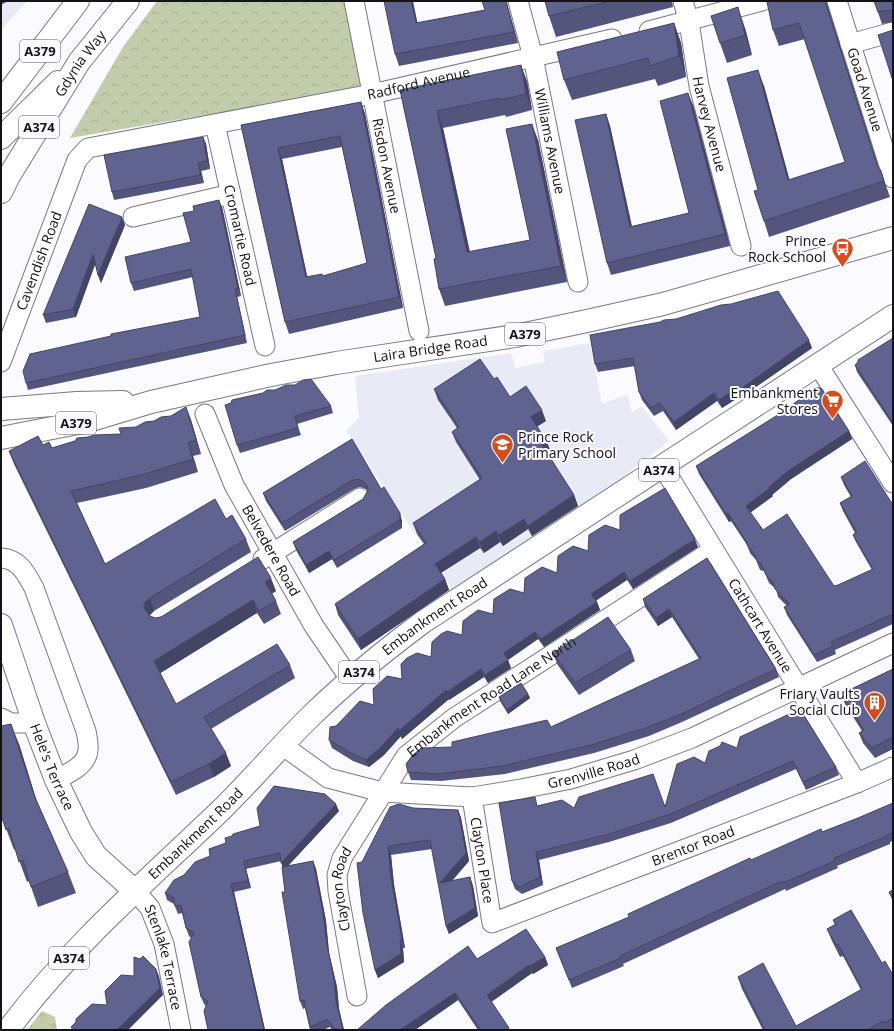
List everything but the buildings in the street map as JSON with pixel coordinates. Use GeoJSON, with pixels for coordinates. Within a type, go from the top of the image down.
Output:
{"type":"FeatureCollection","features":[{"type":"Feature","properties":{"kind":"main road","name":"A379"},"geometry":{"type":"LineString","coordinates":[[1,102],[78,1]]}},
{"type":"Feature","properties":{"kind":"main road","name":"Gdynia Way"},"geometry":{"type":"LineString","coordinates":[[1,192],[9,176],[79,62],[128,1]]}},
{"type":"Feature","properties":{"kind":"main road","name":"A379"},"geometry":{"type":"LineString","coordinates":[[1,138],[79,62]]}},
{"type":"Feature","properties":{"kind":"main road","name":"Laira Bridge Road"},"geometry":{"type":"LineString","coordinates":[[1,438],[88,421],[151,402],[271,375],[329,364],[515,336],[587,322],[663,304],[893,238]]}},
{"type":"Feature","properties":{"kind":"main road","name":"Embankment Road"},"geometry":{"type":"LineString","coordinates":[[8,1030],[29,1002],[64,963],[134,891],[237,794],[282,745],[350,679],[423,622],[893,316]]}},
{"type":"Feature","properties":{"kind":"main road","name":"Laira Bridge Road"},"geometry":{"type":"LineString","coordinates":[[1,409],[77,403],[151,402]]}},
{"type":"Feature","properties":{"kind":"main road","name":"Hele's Terrace"},"geometry":{"type":"LineString","coordinates":[[1,626],[34,723],[56,780],[81,832],[96,856],[134,891]]}},
{"type":"Feature","properties":{"kind":"street","name":"Risdon Avenue"},"geometry":{"type":"LineString","coordinates":[[354,1],[420,331]]}},
{"type":"Feature","properties":{"kind":"street","name":"Williams Avenue"},"geometry":{"type":"LineString","coordinates":[[518,1],[533,57],[578,282]]}},
{"type":"Feature","properties":{"kind":"street","name":"Harvey Avenue"},"geometry":{"type":"LineString","coordinates":[[683,1],[689,22],[699,86],[741,246]]}},
{"type":"Feature","properties":{"kind":"street","name":"Radford Avenue"},"geometry":{"type":"LineString","coordinates":[[76,160],[88,148],[372,94],[689,22],[762,1]]}},
{"type":"Feature","properties":{"kind":"street","name":"Goad Avenue"},"geometry":{"type":"LineString","coordinates":[[837,1],[893,178]]}},
{"type":"Feature","properties":{"kind":"street"},"geometry":{"type":"LineString","coordinates":[[850,44],[893,32]]}},
{"type":"Feature","properties":{"kind":"street","name":"Cromartie Road"},"geometry":{"type":"LineString","coordinates":[[215,124],[265,346]]}},
{"type":"Feature","properties":{"kind":"street","name":"Cavendish Road"},"geometry":{"type":"LineString","coordinates":[[1,362],[76,160]]}},
{"type":"Feature","properties":{"kind":"street"},"geometry":{"type":"LineString","coordinates":[[133,217],[231,194]]}},
{"type":"Feature","properties":{"kind":"street"},"geometry":{"type":"LineString","coordinates":[[818,365],[893,483]]}},
{"type":"Feature","properties":{"kind":"street","name":"Belvedere Road"},"geometry":{"type":"LineString","coordinates":[[205,414],[234,484],[314,626],[350,679]]}},
{"type":"Feature","properties":{"kind":"street","name":"Cathcart Avenue"},"geometry":{"type":"LineString","coordinates":[[662,467],[857,783]]}},
{"type":"Feature","properties":{"kind":"street"},"geometry":{"type":"LineString","coordinates":[[247,569],[360,498]]}},
{"type":"Feature","properties":{"kind":"street","name":"Embankment Road Lane North"},"geometry":{"type":"LineString","coordinates":[[382,792],[406,756],[454,718],[714,550]]}},
{"type":"Feature","properties":{"kind":"street"},"geometry":{"type":"LineString","coordinates":[[1,558],[10,559],[23,569],[34,588],[86,731],[88,751],[83,762],[74,770],[56,780]]}},
{"type":"Feature","properties":{"kind":"street","name":"Grenville Road"},"geometry":{"type":"LineString","coordinates":[[282,745],[328,778],[382,792],[472,797],[571,779],[634,760],[692,738],[893,643]]}},
{"type":"Feature","properties":{"kind":"street"},"geometry":{"type":"LineString","coordinates":[[1,718],[11,723],[34,723]]}},
{"type":"Feature","properties":{"kind":"street","name":"Brentor Road"},"geometry":{"type":"LineString","coordinates":[[492,923],[857,783],[893,767]]}},
{"type":"Feature","properties":{"kind":"street","name":"Clayton Road"},"geometry":{"type":"LineString","coordinates":[[357,996],[338,891],[338,875],[342,858],[382,792]]}},
{"type":"Feature","properties":{"kind":"street","name":"Clayton Place"},"geometry":{"type":"LineString","coordinates":[[472,797],[492,923]]}},
{"type":"Feature","properties":{"kind":"street","name":"Stenlake Terrace"},"geometry":{"type":"LineString","coordinates":[[134,891],[150,908],[164,944],[182,1030]]}},
{"type":"Feature","properties":{"kind":"shaded area"},"geometry":{"type":"Polygon","coordinates":[[[1,1],[27,1],[1,30],[1,1]]]}},
{"type":"Feature","properties":{"kind":"shaded area","name":"Prince Rock Primary School"},"geometry":{"type":"Polygon","coordinates":[[[590,343],[602,404],[628,394],[631,412],[642,406],[669,441],[581,510],[454,592],[346,431],[359,418],[355,376],[511,353],[515,368],[545,362],[543,351],[590,343]]]}},
{"type":"Feature","properties":{"kind":"green space"},"geometry":{"type":"Polygon","coordinates":[[[157,1],[344,1],[363,88],[70,138],[123,47],[157,1]]]}},
{"type":"Feature","properties":{"kind":"green space"},"geometry":{"type":"Polygon","coordinates":[[[42,1011],[55,1017],[57,1030],[27,1030],[42,1011]]]}},
{"type":"Feature","properties":{"kind":"place","name":"Prince Rock School"},"geometry":{"type":"Point","coordinates":[842,268]}},
{"type":"Feature","properties":{"kind":"place","name":"Embankment Stores"},"geometry":{"type":"Point","coordinates":[833,420]}},
{"type":"Feature","properties":{"kind":"place","name":"Prince Rock Primary School"},"geometry":{"type":"Point","coordinates":[503,464]}},
{"type":"Feature","properties":{"kind":"place","name":"Friary Vaults Social Club"},"geometry":{"type":"Point","coordinates":[875,722]}}]}
